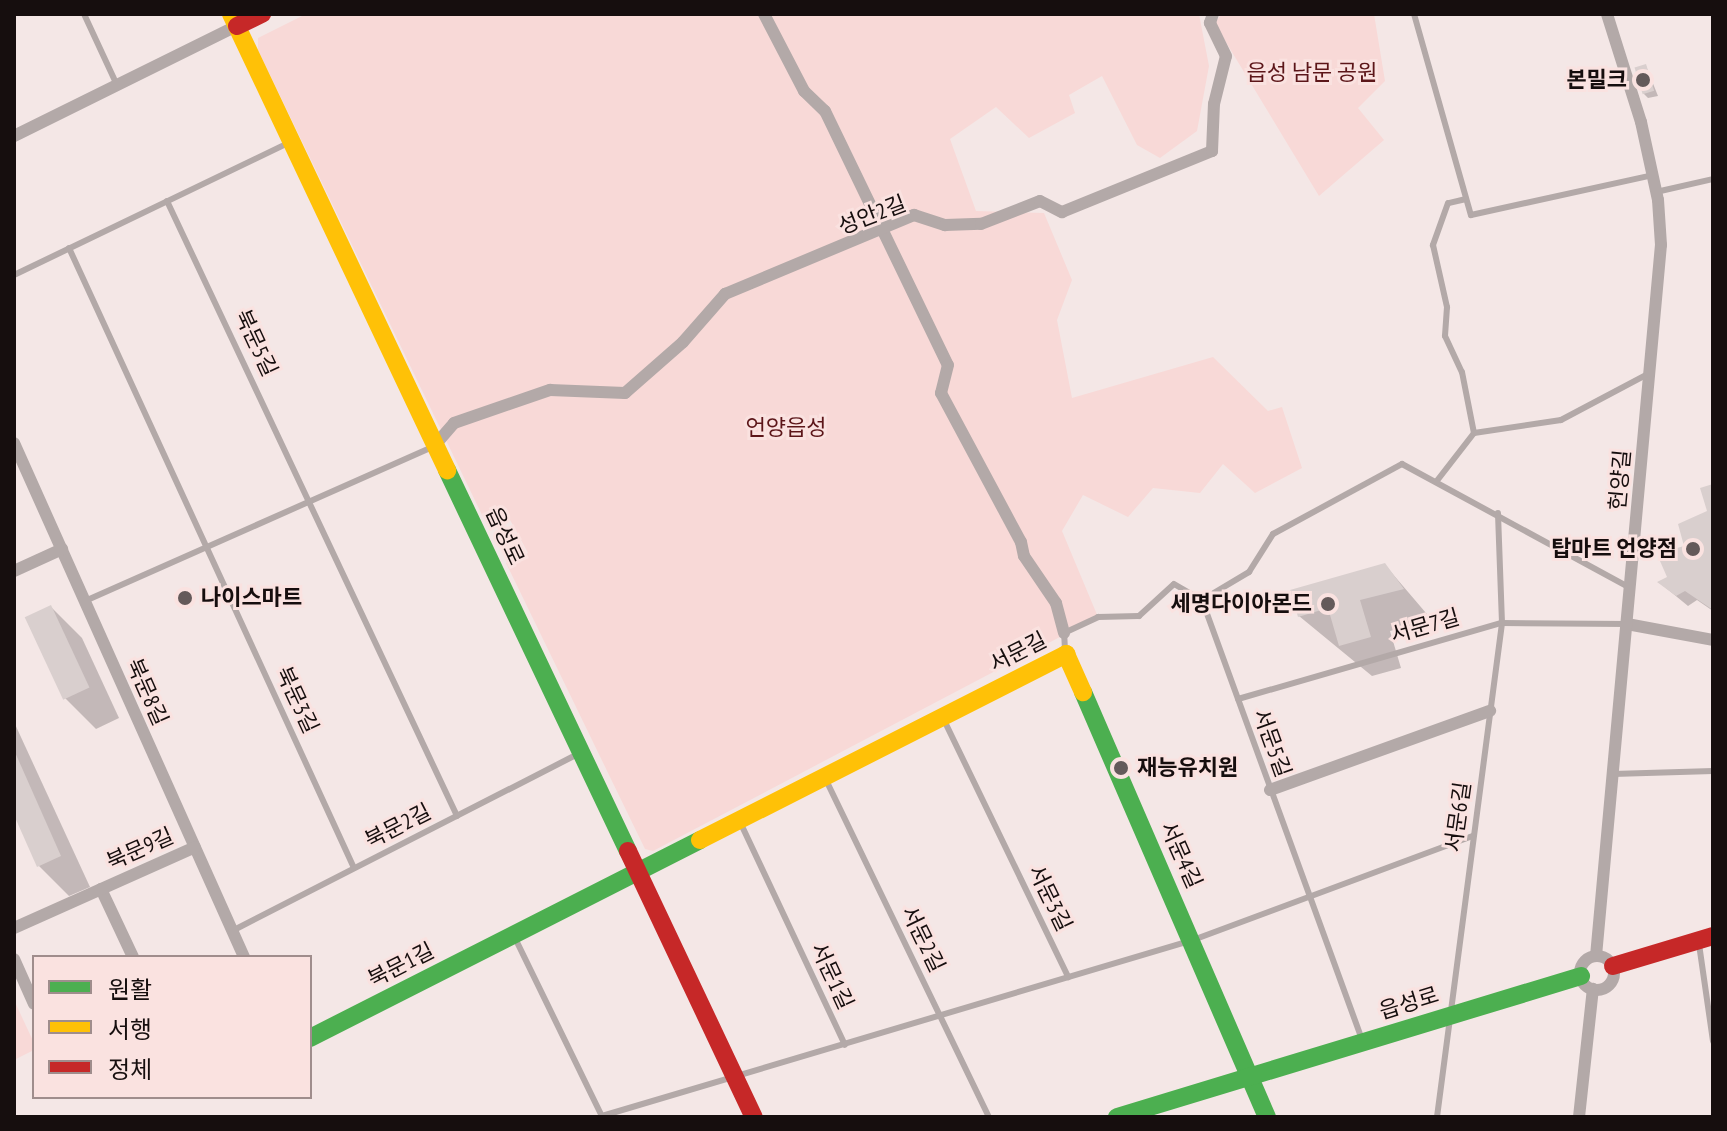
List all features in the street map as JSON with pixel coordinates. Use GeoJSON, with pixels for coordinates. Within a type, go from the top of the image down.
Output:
{"type":"FeatureCollection","features":[{"type":"Feature","properties":{"kind":"street"},"geometry":{"type":"LineString","coordinates":[[14,136],[117,85],[234,20],[262,14]]}},
{"type":"Feature","properties":{"kind":"street"},"geometry":{"type":"LineString","coordinates":[[764,14],[804,91],[825,111],[883,229],[948,365],[941,393],[1021,542],[1024,556],[1056,603],[1064,633]]}},
{"type":"Feature","properties":{"kind":"street","name":"성안2길"},"geometry":{"type":"LineString","coordinates":[[435,445],[454,423],[550,390],[625,393],[683,342],[725,294],[787,264],[848,246],[914,215],[945,225],[981,224],[1040,201],[1062,212],[1212,151],[1214,104],[1226,56],[1210,23],[1213,14]]}},
{"type":"Feature","properties":{"kind":"street","name":"헌양길"},"geometry":{"type":"LineString","coordinates":[[1596,956],[1661,245],[1653,175],[1607,14]]}},
{"type":"Feature","properties":{"kind":"street","name":"읍성로"},"geometry":{"type":"LineString","coordinates":[[234,20],[754,1117]]}},
{"type":"Feature","properties":{"kind":"street","name":"북문8길"},"geometry":{"type":"LineString","coordinates":[[14,443],[243,955]]}},
{"type":"Feature","properties":{"kind":"street"},"geometry":{"type":"LineString","coordinates":[[14,571],[62,549]]}},
{"type":"Feature","properties":{"kind":"street"},"geometry":{"type":"LineString","coordinates":[[1627,624],[1713,640]]}},
{"type":"Feature","properties":{"kind":"street","name":"서문길"},"geometry":{"type":"LineString","coordinates":[[637,871],[1066,654]]}},
{"type":"Feature","properties":{"kind":"street","name":"서문4길"},"geometry":{"type":"LineString","coordinates":[[1066,654],[1251,1077]]}},
{"type":"Feature","properties":{"kind":"street"},"geometry":{"type":"LineString","coordinates":[[1270,790],[1490,711]]}},
{"type":"Feature","properties":{"kind":"street","name":"북문9길"},"geometry":{"type":"LineString","coordinates":[[14,928],[195,847]]}},
{"type":"Feature","properties":{"kind":"street","name":"북문1길"},"geometry":{"type":"LineString","coordinates":[[312,1037],[637,871]]}},
{"type":"Feature","properties":{"kind":"street","name":"북문9길"},"geometry":{"type":"LineString","coordinates":[[101,889],[132,955]]}},
{"type":"Feature","properties":{"kind":"street"},"geometry":{"type":"LineString","coordinates":[[1579,1117],[1587,982],[1583,964],[1596,956],[1613,966],[1706,938]]}},
{"type":"Feature","properties":{"kind":"street"},"geometry":{"type":"LineString","coordinates":[[14,959],[32,1000]]}},
{"type":"Feature","properties":{"kind":"street"},"geometry":{"type":"LineString","coordinates":[[1587,982],[1610,984],[1613,966]]}},
{"type":"Feature","properties":{"kind":"street","name":"읍성로"},"geometry":{"type":"LineString","coordinates":[[1117,1117],[1449,1016],[1587,982]]}},
{"type":"Feature","properties":{"kind":"street"},"geometry":{"type":"LineString","coordinates":[[1251,1077],[1267,1117]]}},
{"type":"Feature","properties":{"kind":"lane"},"geometry":{"type":"LineString","coordinates":[[84,14],[117,85]]}},
{"type":"Feature","properties":{"kind":"lane"},"geometry":{"type":"LineString","coordinates":[[1414,14],[1471,215],[1653,175]]}},
{"type":"Feature","properties":{"kind":"lane"},"geometry":{"type":"LineString","coordinates":[[14,275],[291,141]]}},
{"type":"Feature","properties":{"kind":"lane"},"geometry":{"type":"LineString","coordinates":[[1656,192],[1713,179]]}},
{"type":"Feature","properties":{"kind":"lane"},"geometry":{"type":"LineString","coordinates":[[1466,199],[1448,203],[1433,245],[1447,307],[1445,336],[1462,372],[1474,433]]}},
{"type":"Feature","properties":{"kind":"lane","name":"북문5길"},"geometry":{"type":"LineString","coordinates":[[167,201],[309,502]]}},
{"type":"Feature","properties":{"kind":"lane"},"geometry":{"type":"LineString","coordinates":[[69,248],[207,547]]}},
{"type":"Feature","properties":{"kind":"lane"},"geometry":{"type":"LineString","coordinates":[[1436,482],[1474,433],[1561,420],[1650,373]]}},
{"type":"Feature","properties":{"kind":"lane"},"geometry":{"type":"LineString","coordinates":[[85,601],[435,445]]}},
{"type":"Feature","properties":{"kind":"lane"},"geometry":{"type":"LineString","coordinates":[[1202,600],[1249,572],[1273,534],[1402,464],[1498,513],[1630,588]]}},
{"type":"Feature","properties":{"kind":"lane"},"geometry":{"type":"LineString","coordinates":[[309,502],[457,816]]}},
{"type":"Feature","properties":{"kind":"lane","name":"서문6길"},"geometry":{"type":"LineString","coordinates":[[1437,1117],[1502,623],[1498,513]]}},
{"type":"Feature","properties":{"kind":"lane","name":"북문3길"},"geometry":{"type":"LineString","coordinates":[[207,547],[354,868]]}},
{"type":"Feature","properties":{"kind":"lane","name":"서문길"},"geometry":{"type":"LineString","coordinates":[[1066,654],[1064,633],[1098,617],[1139,616],[1174,584],[1202,600]]}},
{"type":"Feature","properties":{"kind":"lane","name":"서문5길"},"geometry":{"type":"LineString","coordinates":[[1202,600],[1363,1042]]}},
{"type":"Feature","properties":{"kind":"lane","name":"서문7길"},"geometry":{"type":"LineString","coordinates":[[1238,699],[1502,623],[1627,624]]}},
{"type":"Feature","properties":{"kind":"lane","name":"서문3길"},"geometry":{"type":"LineString","coordinates":[[943,717],[1068,977]]}},
{"type":"Feature","properties":{"kind":"lane","name":"북문2길"},"geometry":{"type":"LineString","coordinates":[[232,931],[581,752]]}},
{"type":"Feature","properties":{"kind":"lane"},"geometry":{"type":"LineString","coordinates":[[1612,774],[1713,771]]}},
{"type":"Feature","properties":{"kind":"lane","name":"서문2길"},"geometry":{"type":"LineString","coordinates":[[824,777],[989,1117]]}},
{"type":"Feature","properties":{"kind":"lane","name":"서문1길"},"geometry":{"type":"LineString","coordinates":[[736,1078],[845,1045],[739,820]]}},
{"type":"Feature","properties":{"kind":"lane"},"geometry":{"type":"LineString","coordinates":[[845,1045],[1193,940],[1473,836]]}},
{"type":"Feature","properties":{"kind":"lane"},"geometry":{"type":"LineString","coordinates":[[513,934],[602,1116],[736,1078]]}},
{"type":"Feature","properties":{"kind":"lane"},"geometry":{"type":"LineString","coordinates":[[1706,938],[1713,1041]]}},
{"type":"Feature","properties":{"kind":"green space","name":"언양읍성"},"geometry":{"type":"Polygon","coordinates":[[[306,14],[1199,14],[1209,66],[1197,131],[1160,158],[1137,145],[1102,76],[1069,95],[1075,113],[1029,138],[996,107],[950,139],[976,211],[1044,213],[1072,280],[1057,320],[1072,398],[1213,357],[1268,411],[1282,407],[1302,468],[1255,493],[1223,464],[1200,493],[1153,488],[1128,517],[1083,495],[1062,531],[1098,617],[653,851],[645,849],[506,563],[528,553],[503,507],[483,517],[258,50],[258,38],[306,14]]]}},
{"type":"Feature","properties":{"kind":"green space","name":"읍성 남문 공원"},"geometry":{"type":"Polygon","coordinates":[[[1221,14],[1374,14],[1385,81],[1358,108],[1384,140],[1319,196],[1215,24],[1221,14]]]}},
{"type":"Feature","properties":{"kind":"green space"},"geometry":{"type":"Polygon","coordinates":[[[14,1000],[32,1039],[32,1051],[14,1060],[14,1000]]]}},
{"type":"Feature","properties":{"kind":"building"},"geometry":{"type":"Polygon","coordinates":[[[1646,64],[1654,91],[1643,94],[1635,68],[1646,64]]]}},
{"type":"Feature","properties":{"kind":"building","name":"탑마트 언양점"},"geometry":{"type":"Polygon","coordinates":[[[1713,484],[1713,610],[1685,591],[1676,596],[1657,582],[1667,577],[1660,561],[1663,552],[1684,546],[1678,524],[1707,511],[1700,488],[1713,484]]]}},
{"type":"Feature","properties":{"kind":"building","name":"세명다이아몬드"},"geometry":{"type":"Polygon","coordinates":[[[1385,563],[1404,589],[1360,600],[1371,637],[1339,646],[1328,608],[1298,617],[1290,590],[1385,563]]]}},
{"type":"Feature","properties":{"kind":"building"},"geometry":{"type":"Polygon","coordinates":[[[51,605],[89,687],[63,700],[25,617],[51,605]]]}},
{"type":"Feature","properties":{"kind":"building"},"geometry":{"type":"Polygon","coordinates":[[[14,750],[61,856],[37,867],[14,815],[14,750]]]}},
{"type":"Feature","properties":{"kind":"traffic: fast"},"geometry":{"type":"LineString","coordinates":[[447,470],[628,851]]}},
{"type":"Feature","properties":{"kind":"traffic: fast"},"geometry":{"type":"LineString","coordinates":[[1083,692],[1267,1117]]}},
{"type":"Feature","properties":{"kind":"traffic: fast"},"geometry":{"type":"LineString","coordinates":[[312,1037],[700,840]]}},
{"type":"Feature","properties":{"kind":"traffic: fast"},"geometry":{"type":"LineString","coordinates":[[1117,1117],[1581,976]]}},
{"type":"Feature","properties":{"kind":"traffic: slow"},"geometry":{"type":"LineString","coordinates":[[231,14],[447,470]]}},
{"type":"Feature","properties":{"kind":"traffic: slow"},"geometry":{"type":"LineString","coordinates":[[700,840],[1066,654],[1083,692]]}},
{"type":"Feature","properties":{"kind":"traffic: jam"},"geometry":{"type":"LineString","coordinates":[[237,26],[262,14]]}},
{"type":"Feature","properties":{"kind":"traffic: jam"},"geometry":{"type":"LineString","coordinates":[[628,851],[754,1117]]}},
{"type":"Feature","properties":{"kind":"traffic: jam"},"geometry":{"type":"LineString","coordinates":[[1613,966],[1713,936]]}},
{"type":"Feature","properties":{"kind":"place","name":"본밀크"},"geometry":{"type":"Point","coordinates":[1643,80]}},
{"type":"Feature","properties":{"kind":"place","name":"탑마트 언양점"},"geometry":{"type":"Point","coordinates":[1693,549]}},
{"type":"Feature","properties":{"kind":"place","name":"나이스마트"},"geometry":{"type":"Point","coordinates":[185,598]}},
{"type":"Feature","properties":{"kind":"place","name":"세명다이아몬드"},"geometry":{"type":"Point","coordinates":[1328,604]}},
{"type":"Feature","properties":{"kind":"place","name":"재능유치원"},"geometry":{"type":"Point","coordinates":[1121,768]}}]}
